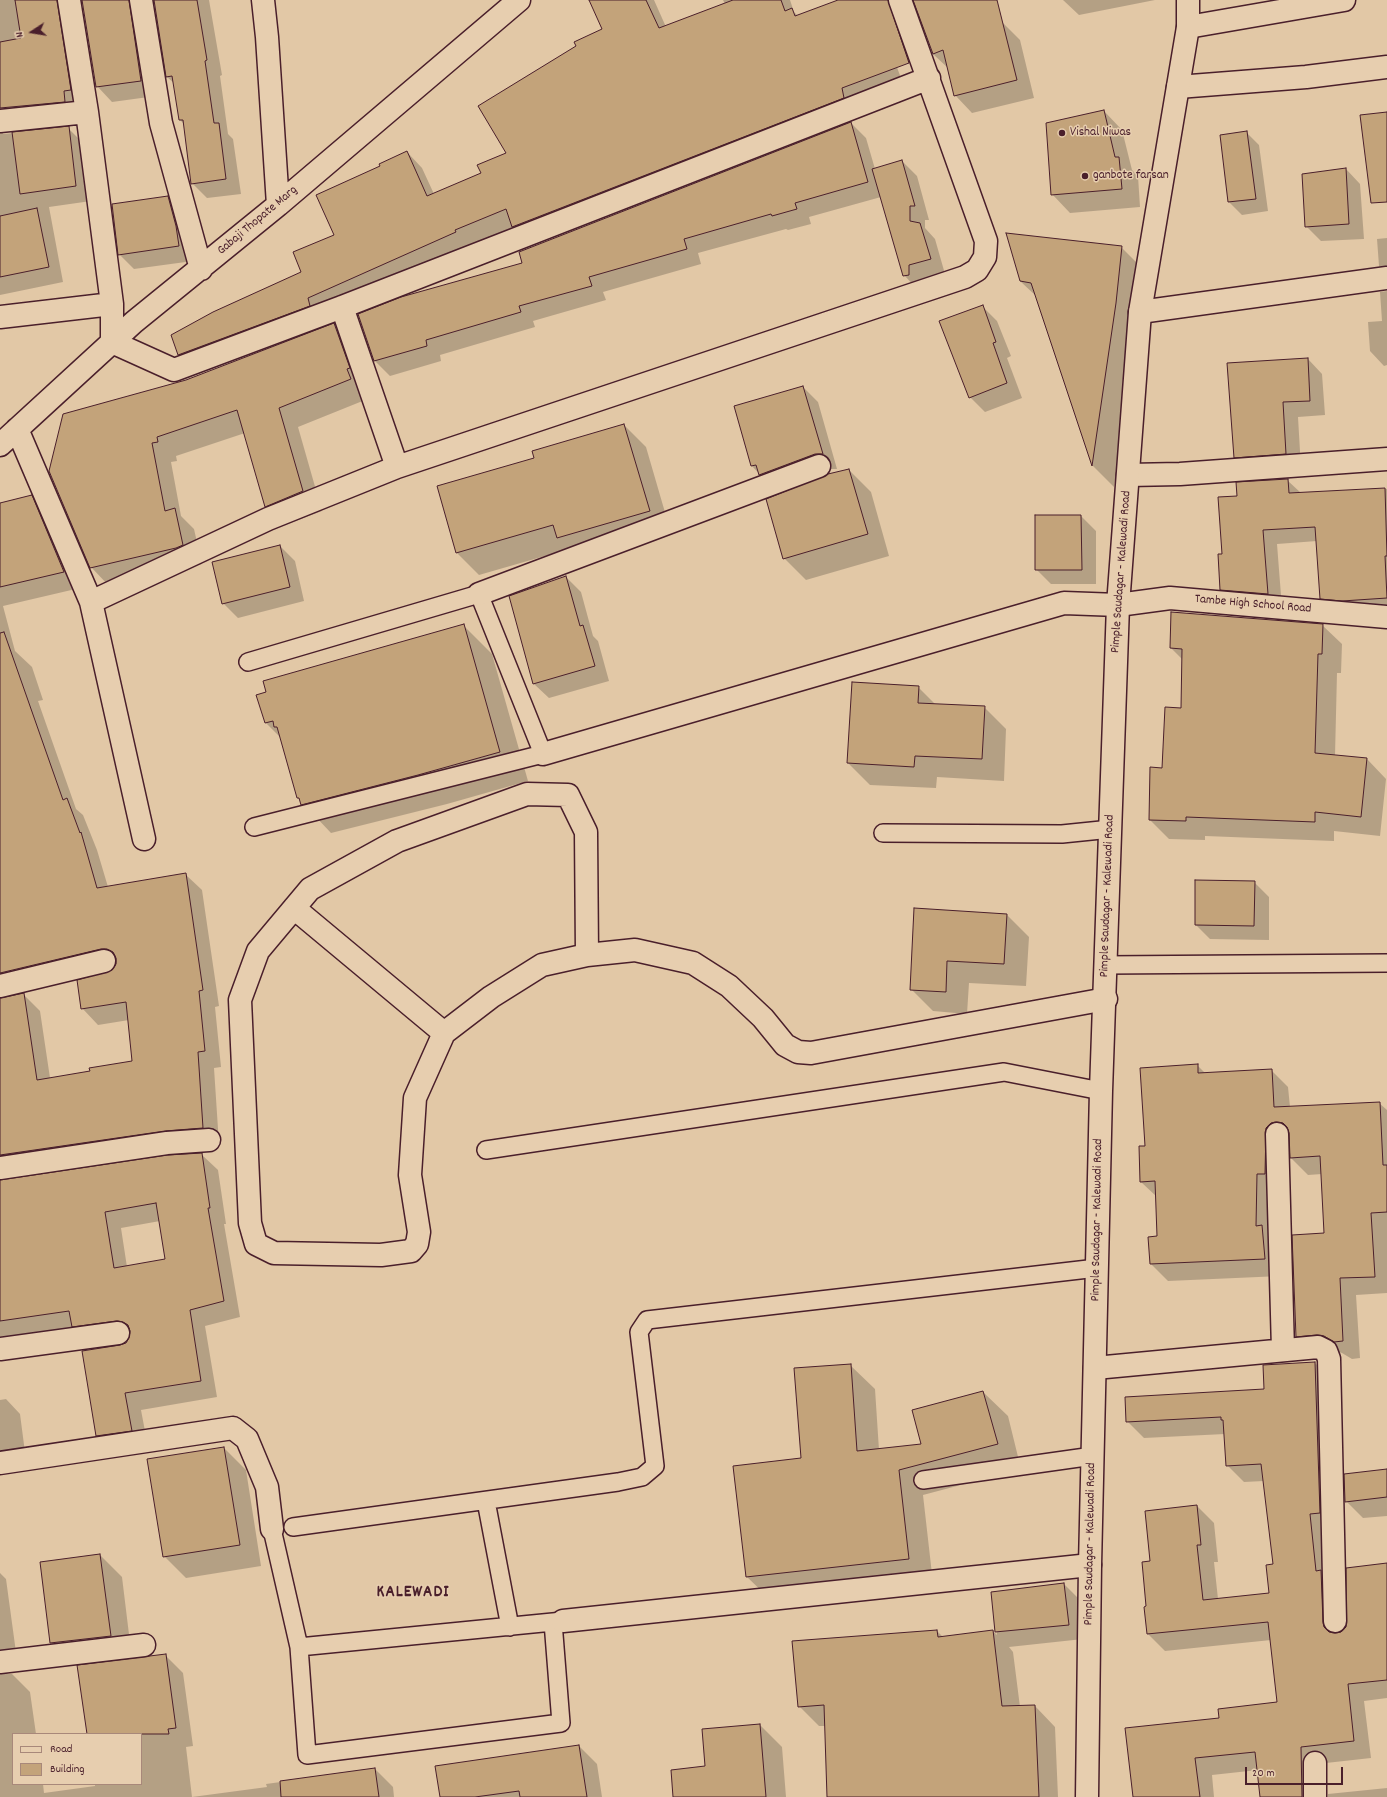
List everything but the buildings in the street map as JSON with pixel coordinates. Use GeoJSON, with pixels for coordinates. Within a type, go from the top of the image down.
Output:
{"type":"FeatureCollection","features":[{"type":"Feature","properties":{"kind":"street"},"geometry":{"type":"LineString","coordinates":[[69,0],[87,112],[112,304],[112,342],[174,370],[342,307],[929,78]]}},
{"type":"Feature","properties":{"kind":"street"},"geometry":{"type":"LineString","coordinates":[[142,0],[161,124],[201,269]]}},
{"type":"Feature","properties":{"kind":"street"},"geometry":{"type":"LineString","coordinates":[[263,0],[267,37],[278,205]]}},
{"type":"Feature","properties":{"kind":"street","name":"Gabaji Thopate Marg"},"geometry":{"type":"LineString","coordinates":[[0,444],[134,322],[278,205],[519,0]]}},
{"type":"Feature","properties":{"kind":"street"},"geometry":{"type":"LineString","coordinates":[[91,602],[268,519],[397,467],[965,278],[977,270],[984,257],[986,241],[900,0]]}},
{"type":"Feature","properties":{"kind":"street","name":"Pimple Saudagar - Kalewadi Road"},"geometry":{"type":"LineString","coordinates":[[1088,1797],[1090,1565],[1101,1091],[1106,999],[1105,965],[1118,605],[1140,312],[1188,27],[1188,0]]}},
{"type":"Feature","properties":{"kind":"street"},"geometry":{"type":"LineString","coordinates":[[1188,27],[1344,0]]}},
{"type":"Feature","properties":{"kind":"street"},"geometry":{"type":"LineString","coordinates":[[1178,88],[1306,77],[1387,67]]}},
{"type":"Feature","properties":{"kind":"street"},"geometry":{"type":"LineString","coordinates":[[0,121],[87,112]]}},
{"type":"Feature","properties":{"kind":"street"},"geometry":{"type":"LineString","coordinates":[[1140,312],[1387,278]]}},
{"type":"Feature","properties":{"kind":"street"},"geometry":{"type":"LineString","coordinates":[[0,317],[112,304]]}},
{"type":"Feature","properties":{"kind":"street"},"geometry":{"type":"LineString","coordinates":[[342,307],[397,467]]}},
{"type":"Feature","properties":{"kind":"street"},"geometry":{"type":"LineString","coordinates":[[17,429],[91,602],[144,839]]}},
{"type":"Feature","properties":{"kind":"street"},"geometry":{"type":"LineString","coordinates":[[1128,475],[1180,474],[1387,459]]}},
{"type":"Feature","properties":{"kind":"street"},"geometry":{"type":"LineString","coordinates":[[479,594],[819,466]]}},
{"type":"Feature","properties":{"kind":"street","name":"Tambe High School Road"},"geometry":{"type":"LineString","coordinates":[[543,754],[1064,603],[1118,605],[1170,598],[1387,618]]}},
{"type":"Feature","properties":{"kind":"street"},"geometry":{"type":"LineString","coordinates":[[587,955],[586,832],[568,795],[528,794],[397,842],[310,889],[258,951],[240,1000],[250,1223],[256,1244],[274,1253],[381,1255],[411,1251],[418,1244],[419,1232],[410,1175],[415,1098],[444,1033],[491,997],[542,965],[587,955],[635,950],[693,963],[729,986],[763,1018],[785,1045],[798,1052],[811,1053],[1106,999]]}},
{"type":"Feature","properties":{"kind":"street"},"geometry":{"type":"LineString","coordinates":[[294,908],[444,1033]]}},
{"type":"Feature","properties":{"kind":"street"},"geometry":{"type":"LineString","coordinates":[[0,986],[104,961]]}},
{"type":"Feature","properties":{"kind":"street"},"geometry":{"type":"LineString","coordinates":[[1277,1134],[1283,1350]]}},
{"type":"Feature","properties":{"kind":"street"},"geometry":{"type":"LineString","coordinates":[[0,1168],[153,1145],[209,1140]]}},
{"type":"Feature","properties":{"kind":"street"},"geometry":{"type":"LineString","coordinates":[[0,1348],[118,1333]]}},
{"type":"Feature","properties":{"kind":"street"},"geometry":{"type":"LineString","coordinates":[[1095,1368],[1318,1347],[1326,1351],[1328,1359],[1335,1621]]}},
{"type":"Feature","properties":{"kind":"street"},"geometry":{"type":"LineString","coordinates":[[0,1463],[233,1428],[247,1439],[282,1528]]}},
{"type":"Feature","properties":{"kind":"street"},"geometry":{"type":"LineString","coordinates":[[558,1622],[1090,1565]]}},
{"type":"Feature","properties":{"kind":"street"},"geometry":{"type":"LineString","coordinates":[[0,1662],[144,1645]]}},
{"type":"Feature","properties":{"kind":"street"},"geometry":{"type":"LineString","coordinates":[[1315,1763],[1315,1797]]}},
{"type":"Feature","properties":{"kind":"lane"},"geometry":{"type":"LineString","coordinates":[[248,662],[479,594],[543,754],[254,827]]}},
{"type":"Feature","properties":{"kind":"lane"},"geometry":{"type":"LineString","coordinates":[[883,833],[1062,834],[1111,829]]}},
{"type":"Feature","properties":{"kind":"lane"},"geometry":{"type":"LineString","coordinates":[[1105,965],[1387,963]]}},
{"type":"Feature","properties":{"kind":"lane"},"geometry":{"type":"LineString","coordinates":[[486,1150],[1004,1072],[1101,1091]]}},
{"type":"Feature","properties":{"kind":"lane"},"geometry":{"type":"LineString","coordinates":[[299,1647],[558,1622],[561,1722],[307,1755],[299,1647],[282,1528],[486,1501],[618,1482],[642,1477],[655,1466],[639,1332],[646,1320],[1097,1268]]}},
{"type":"Feature","properties":{"kind":"lane"},"geometry":{"type":"LineString","coordinates":[[923,1480],[1093,1456]]}},
{"type":"Feature","properties":{"kind":"lane"},"geometry":{"type":"LineString","coordinates":[[486,1501],[510,1627]]}},
{"type":"Feature","properties":{"kind":"place","name":"Vishal Niwas"},"geometry":{"type":"Point","coordinates":[1062,133]}},
{"type":"Feature","properties":{"kind":"place","name":"ganbote farsan"},"geometry":{"type":"Point","coordinates":[1085,176]}},
{"type":"Feature","properties":{"kind":"district","name":"KALEWADI"},"geometry":{"type":"Point","coordinates":[413,1594]}}]}
